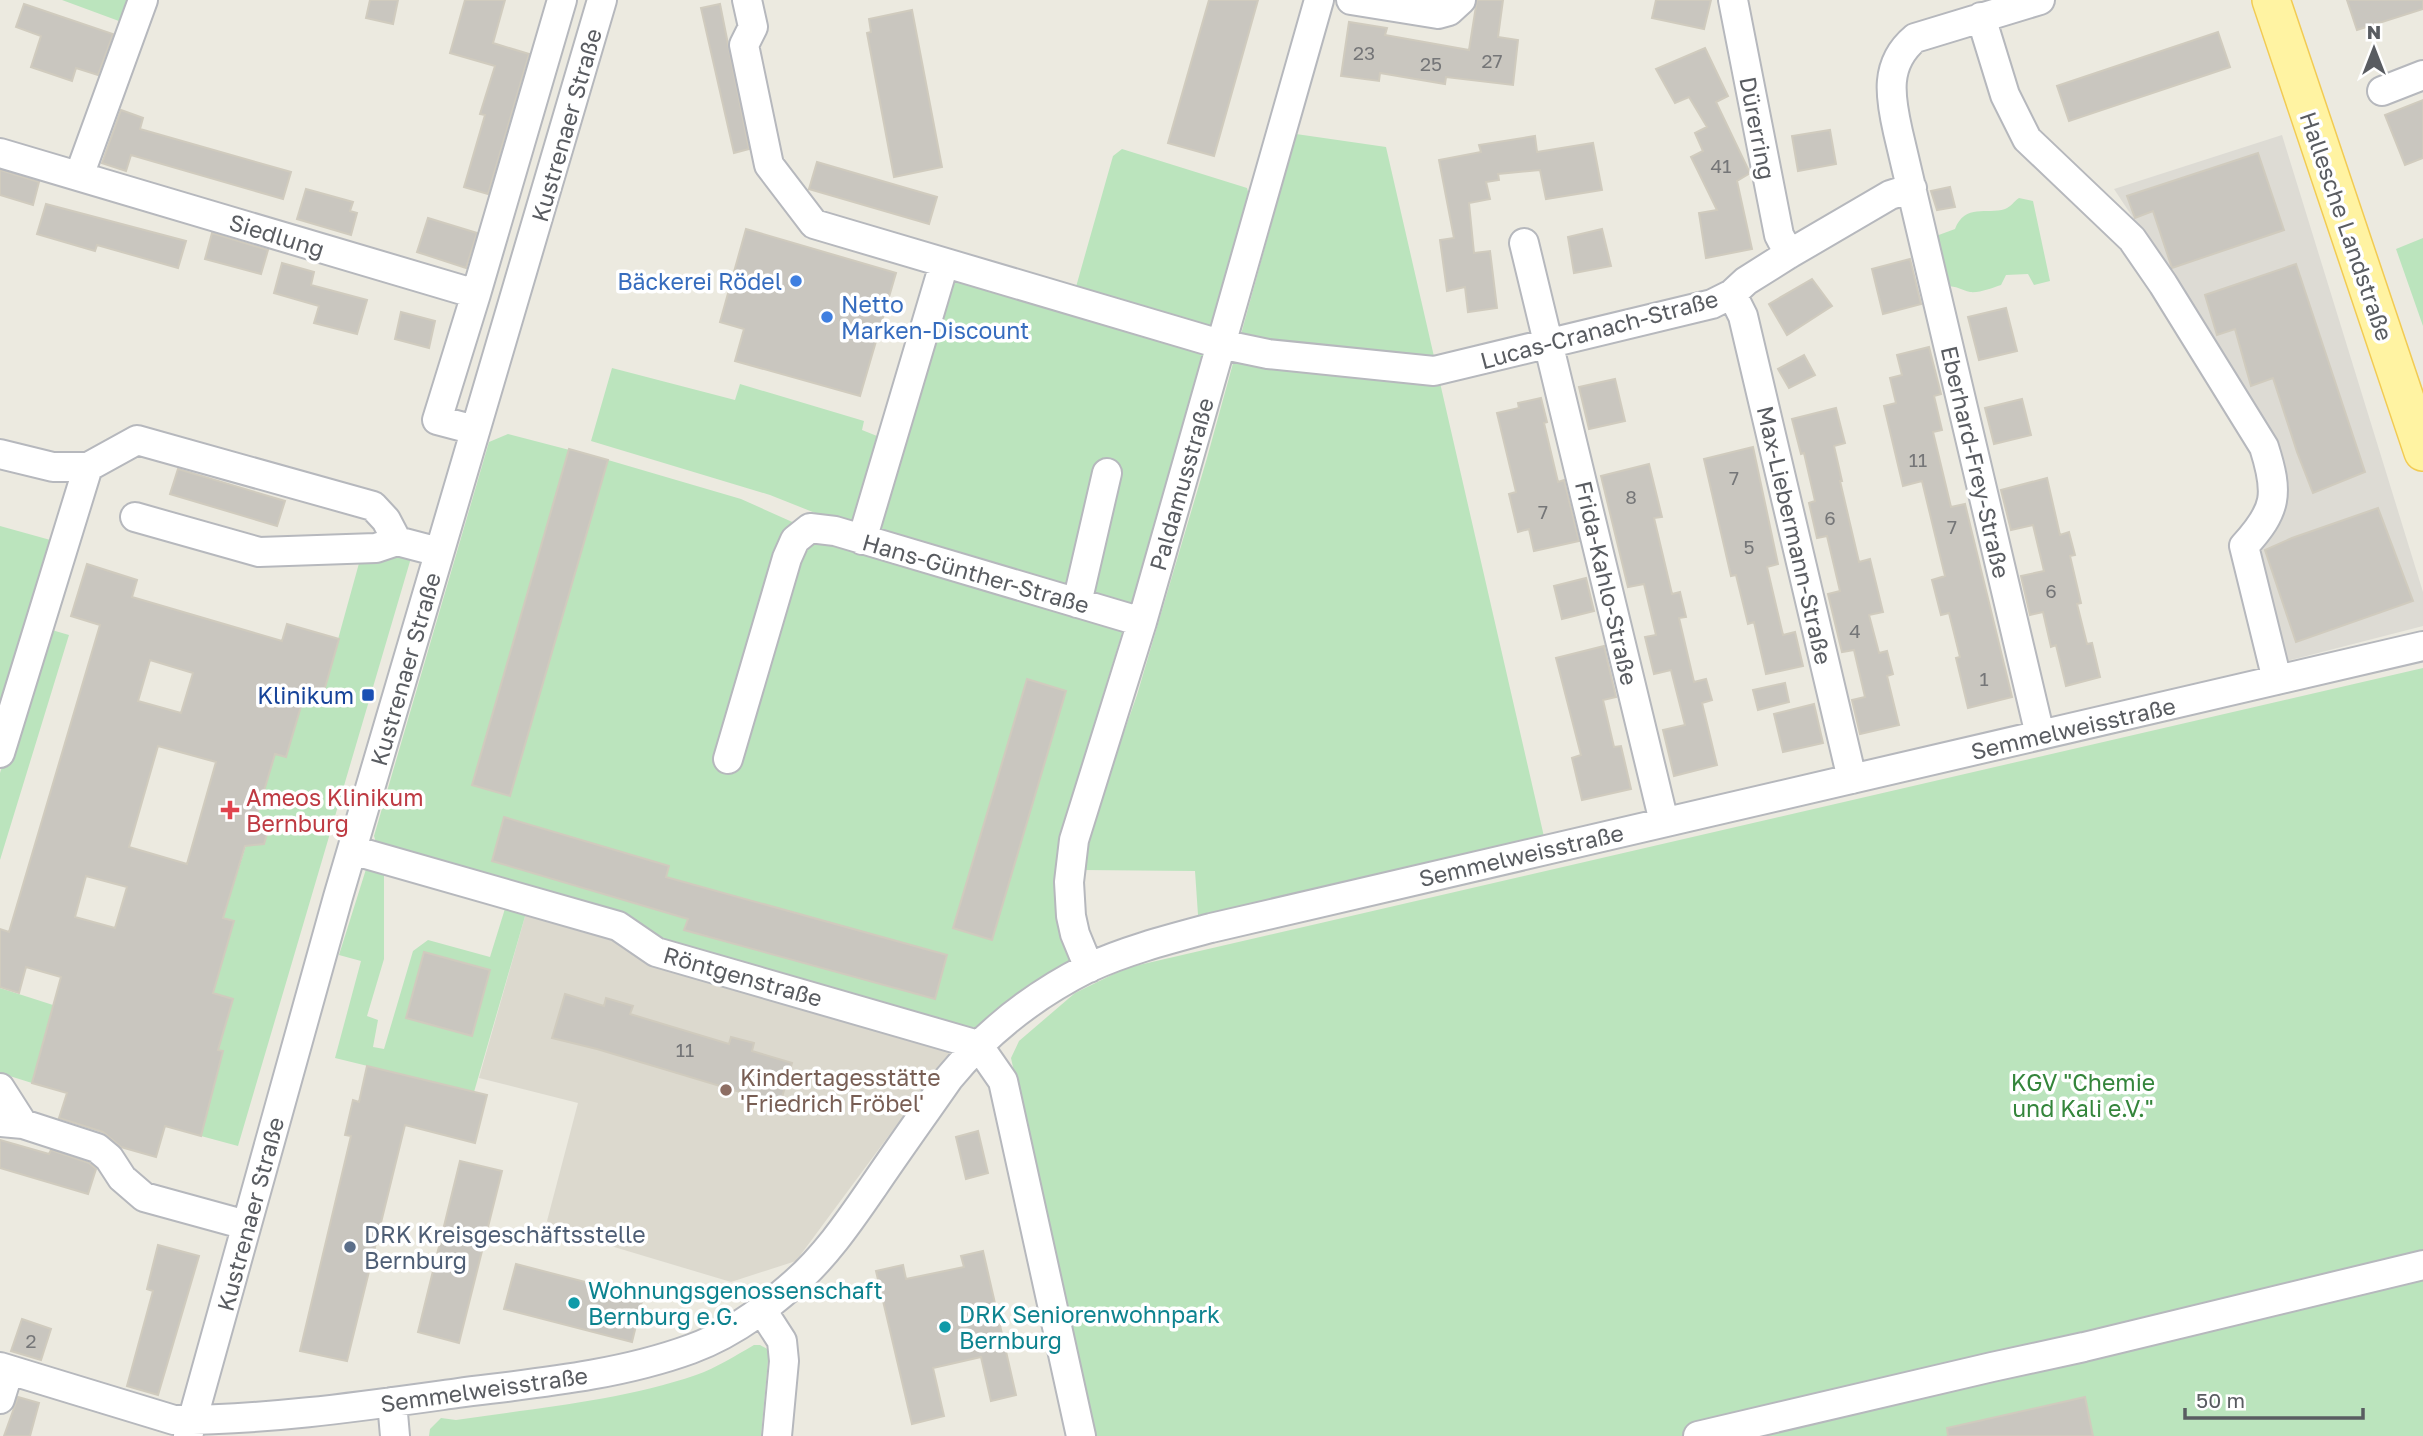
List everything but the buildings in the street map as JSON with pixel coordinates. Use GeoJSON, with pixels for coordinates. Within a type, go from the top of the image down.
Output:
{"type":"FeatureCollection","features":[{"type":"Feature","properties":{"kind":"main road","name":"Hallesche Landstraße"},"geometry":{"type":"LineString","coordinates":[[2271,0],[2423,452]]}},
{"type":"Feature","properties":{"kind":"street"},"geometry":{"type":"LineString","coordinates":[[79,176],[143,0]]}},
{"type":"Feature","properties":{"kind":"street"},"geometry":{"type":"LineString","coordinates":[[475,430],[437,420],[562,0]]}},
{"type":"Feature","properties":{"kind":"street","name":"Kustrenaer Straße"},"geometry":{"type":"LineString","coordinates":[[190,1428],[352,850],[602,0]]}},
{"type":"Feature","properties":{"kind":"street","name":"Lucas-Cranach-Straße"},"geometry":{"type":"LineString","coordinates":[[747,0],[753,27],[744,45],[769,165],[814,223],[944,264],[1220,344],[1268,354],[1434,371],[1712,304],[1789,254],[1890,195],[1912,188]]}},
{"type":"Feature","properties":{"kind":"street","name":"Paldamusstraße"},"geometry":{"type":"LineString","coordinates":[[1090,968],[1075,934],[1071,916],[1070,862],[1074,840],[1142,622],[1319,0]]}},
{"type":"Feature","properties":{"kind":"street"},"geometry":{"type":"LineString","coordinates":[[1350,0],[1438,14],[1450,11],[1461,0]]}},
{"type":"Feature","properties":{"kind":"street","name":"Dürerring"},"geometry":{"type":"LineString","coordinates":[[1733,0],[1779,235],[1789,254]]}},
{"type":"Feature","properties":{"kind":"street"},"geometry":{"type":"LineString","coordinates":[[1912,188],[1892,104],[1891,86],[1897,60],[1903,48],[1915,38],[2040,0]]}},
{"type":"Feature","properties":{"kind":"street"},"geometry":{"type":"LineString","coordinates":[[1981,17],[2005,96],[2027,139],[2132,239],[2264,447],[2272,472],[2273,501],[2265,523],[2244,546],[2277,680]]}},
{"type":"Feature","properties":{"kind":"street"},"geometry":{"type":"LineString","coordinates":[[2382,91],[2423,75]]}},
{"type":"Feature","properties":{"kind":"street","name":"Siedlung"},"geometry":{"type":"LineString","coordinates":[[0,153],[476,295]]}},
{"type":"Feature","properties":{"kind":"street","name":"Eberhard-Frey-Straße"},"geometry":{"type":"LineString","coordinates":[[1912,188],[2040,735]]}},
{"type":"Feature","properties":{"kind":"street","name":"Frida-Kahlo-Straße"},"geometry":{"type":"LineString","coordinates":[[1524,243],[1664,822]]}},
{"type":"Feature","properties":{"kind":"street"},"geometry":{"type":"LineString","coordinates":[[862,540],[944,264]]}},
{"type":"Feature","properties":{"kind":"street","name":"Max-Liebermann-Straße"},"geometry":{"type":"LineString","coordinates":[[1731,294],[1743,316],[1852,779]]}},
{"type":"Feature","properties":{"kind":"street"},"geometry":{"type":"LineString","coordinates":[[0,454],[52,467],[88,467],[137,440],[373,506],[386,520],[397,541]]}},
{"type":"Feature","properties":{"kind":"street"},"geometry":{"type":"LineString","coordinates":[[0,753],[88,467]]}},
{"type":"Feature","properties":{"kind":"street"},"geometry":{"type":"LineString","coordinates":[[1077,603],[1107,473]]}},
{"type":"Feature","properties":{"kind":"street"},"geometry":{"type":"LineString","coordinates":[[135,517],[259,552],[376,548],[397,541],[439,552]]}},
{"type":"Feature","properties":{"kind":"street","name":"Hans-Günther-Straße"},"geometry":{"type":"LineString","coordinates":[[728,759],[787,558],[795,540],[810,528],[828,529],[1142,622]]}},
{"type":"Feature","properties":{"kind":"street","name":"Semmelweisstraße"},"geometry":{"type":"LineString","coordinates":[[4,1368],[174,1420],[190,1428],[598,1373],[644,1363],[692,1348],[728,1332],[792,1286],[848,1223],[949,1078],[978,1045],[1034,1000],[1090,968],[1147,946],[1212,928],[2423,646]]}},
{"type":"Feature","properties":{"kind":"street","name":"Röntgenstraße"},"geometry":{"type":"LineString","coordinates":[[352,850],[618,926],[656,952],[978,1045]]}},
{"type":"Feature","properties":{"kind":"street"},"geometry":{"type":"LineString","coordinates":[[978,1045],[1003,1082],[1081,1436]]}},
{"type":"Feature","properties":{"kind":"street"},"geometry":{"type":"LineString","coordinates":[[0,1088],[12,1123],[97,1148],[122,1178],[144,1197],[246,1225]]}},
{"type":"Feature","properties":{"kind":"street"},"geometry":{"type":"LineString","coordinates":[[1698,1436],[2423,1265]]}},
{"type":"Feature","properties":{"kind":"street"},"geometry":{"type":"LineString","coordinates":[[762,1310],[782,1341],[784,1361],[777,1436]]}},
{"type":"Feature","properties":{"kind":"street"},"geometry":{"type":"LineString","coordinates":[[0,1399],[4,1368]]}},
{"type":"Feature","properties":{"kind":"street"},"geometry":{"type":"LineString","coordinates":[[392,1402],[395,1436]]}},
{"type":"Feature","properties":{"kind":"shaded area"},"geometry":{"type":"Polygon","coordinates":[[[2282,135],[2423,592],[2423,626],[2283,662],[2252,544],[2279,525],[2289,485],[2268,429],[2208,331],[2114,189],[2282,135]]]}},
{"type":"Feature","properties":{"kind":"shaded area","name":"Kindertagesstätte 'Friedrich Fröbel'"},"geometry":{"type":"Polygon","coordinates":[[[528,906],[953,1049],[796,1261],[731,1282],[554,1229],[547,1221],[578,1103],[479,1078],[528,906]]]}},
{"type":"Feature","properties":{"kind":"green space"},"geometry":{"type":"Polygon","coordinates":[[[62,0],[133,0],[127,24],[62,0]]]}},
{"type":"Feature","properties":{"kind":"green space"},"geometry":{"type":"Polygon","coordinates":[[[1296,134],[1386,147],[1545,841],[1198,915],[1195,871],[1082,870],[1086,840],[1137,695],[1207,458],[1296,134]]]}},
{"type":"Feature","properties":{"kind":"green space"},"geometry":{"type":"Polygon","coordinates":[[[1122,149],[1247,188],[1250,199],[1213,328],[1074,294],[1113,156],[1122,149]]]}},
{"type":"Feature","properties":{"kind":"green space"},"geometry":{"type":"Polygon","coordinates":[[[2019,198],[2033,201],[2050,281],[2034,285],[2028,274],[2006,275],[2001,285],[1982,291],[1970,292],[1947,286],[1936,236],[1955,229],[1959,221],[1970,213],[2005,209],[2019,198]]]}},
{"type":"Feature","properties":{"kind":"green space"},"geometry":{"type":"Polygon","coordinates":[[[2423,238],[2423,326],[2396,249],[2423,238]]]}},
{"type":"Feature","properties":{"kind":"green space"},"geometry":{"type":"Polygon","coordinates":[[[962,279],[1204,348],[1208,359],[1136,610],[882,534],[878,526],[949,287],[962,279]]]}},
{"type":"Feature","properties":{"kind":"green space"},"geometry":{"type":"Polygon","coordinates":[[[612,368],[735,400],[740,384],[864,421],[862,430],[882,438],[863,517],[848,526],[770,495],[591,441],[612,368]]]}},
{"type":"Feature","properties":{"kind":"green space"},"geometry":{"type":"Polygon","coordinates":[[[508,434],[741,499],[826,537],[1124,627],[1062,828],[1059,904],[1070,965],[977,1027],[950,1027],[673,951],[378,849],[374,836],[489,442],[508,434]]]}},
{"type":"Feature","properties":{"kind":"green space"},"geometry":{"type":"Polygon","coordinates":[[[0,526],[54,541],[0,721],[0,526]]]}},
{"type":"Feature","properties":{"kind":"green space"},"geometry":{"type":"Polygon","coordinates":[[[361,556],[411,558],[238,1146],[201,1136],[223,1052],[218,1049],[233,999],[213,993],[234,921],[223,918],[275,754],[307,686],[324,690],[361,556]]]}},
{"type":"Feature","properties":{"kind":"green space"},"geometry":{"type":"Polygon","coordinates":[[[45,628],[69,635],[0,860],[0,773],[45,628]]]}},
{"type":"Feature","properties":{"kind":"green space","name":"KGV \"Chemie und Kali e.V.\""},"geometry":{"type":"Polygon","coordinates":[[[2423,668],[2423,1436],[1094,1436],[1011,1058],[1019,1041],[1075,993],[1126,968],[2423,668]]]}},
{"type":"Feature","properties":{"kind":"green space"},"geometry":{"type":"Polygon","coordinates":[[[367,866],[384,869],[384,959],[367,1016],[378,1020],[373,1047],[384,1049],[413,951],[428,940],[490,957],[508,899],[528,906],[474,1092],[335,1058],[361,961],[339,955],[367,866]]]}},
{"type":"Feature","properties":{"kind":"green space"},"geometry":{"type":"Polygon","coordinates":[[[0,988],[53,1005],[32,1083],[0,1073],[0,988]]]}},
{"type":"Feature","properties":{"kind":"green space"},"geometry":{"type":"Polygon","coordinates":[[[754,1345],[769,1350],[761,1436],[429,1436],[430,1429],[441,1418],[456,1420],[578,1403],[667,1384],[711,1369],[754,1345]]]}},
{"type":"Feature","properties":{"kind":"place","name":"Bäckerei Rödel"},"geometry":{"type":"Point","coordinates":[796,281]}},
{"type":"Feature","properties":{"kind":"place","name":"Netto Marken-Discount"},"geometry":{"type":"Point","coordinates":[827,317]}},
{"type":"Feature","properties":{"kind":"place","name":"Klinikum"},"geometry":{"type":"Point","coordinates":[368,695]}},
{"type":"Feature","properties":{"kind":"place","name":"Ameos Klinikum Bernburg"},"geometry":{"type":"Point","coordinates":[230,810]}},
{"type":"Feature","properties":{"kind":"place","name":"Kindertagesstätte 'Friedrich Fröbel'"},"geometry":{"type":"Point","coordinates":[726,1090]}},
{"type":"Feature","properties":{"kind":"place","name":"DRK Kreisgeschäftsstelle Bernburg"},"geometry":{"type":"Point","coordinates":[350,1247]}},
{"type":"Feature","properties":{"kind":"place","name":"Wohnungsgenossenschaft Bernburg e.G."},"geometry":{"type":"Point","coordinates":[574,1303]}},
{"type":"Feature","properties":{"kind":"place","name":"DRK Seniorenwohnpark Bernburg"},"geometry":{"type":"Point","coordinates":[945,1327]}}]}
